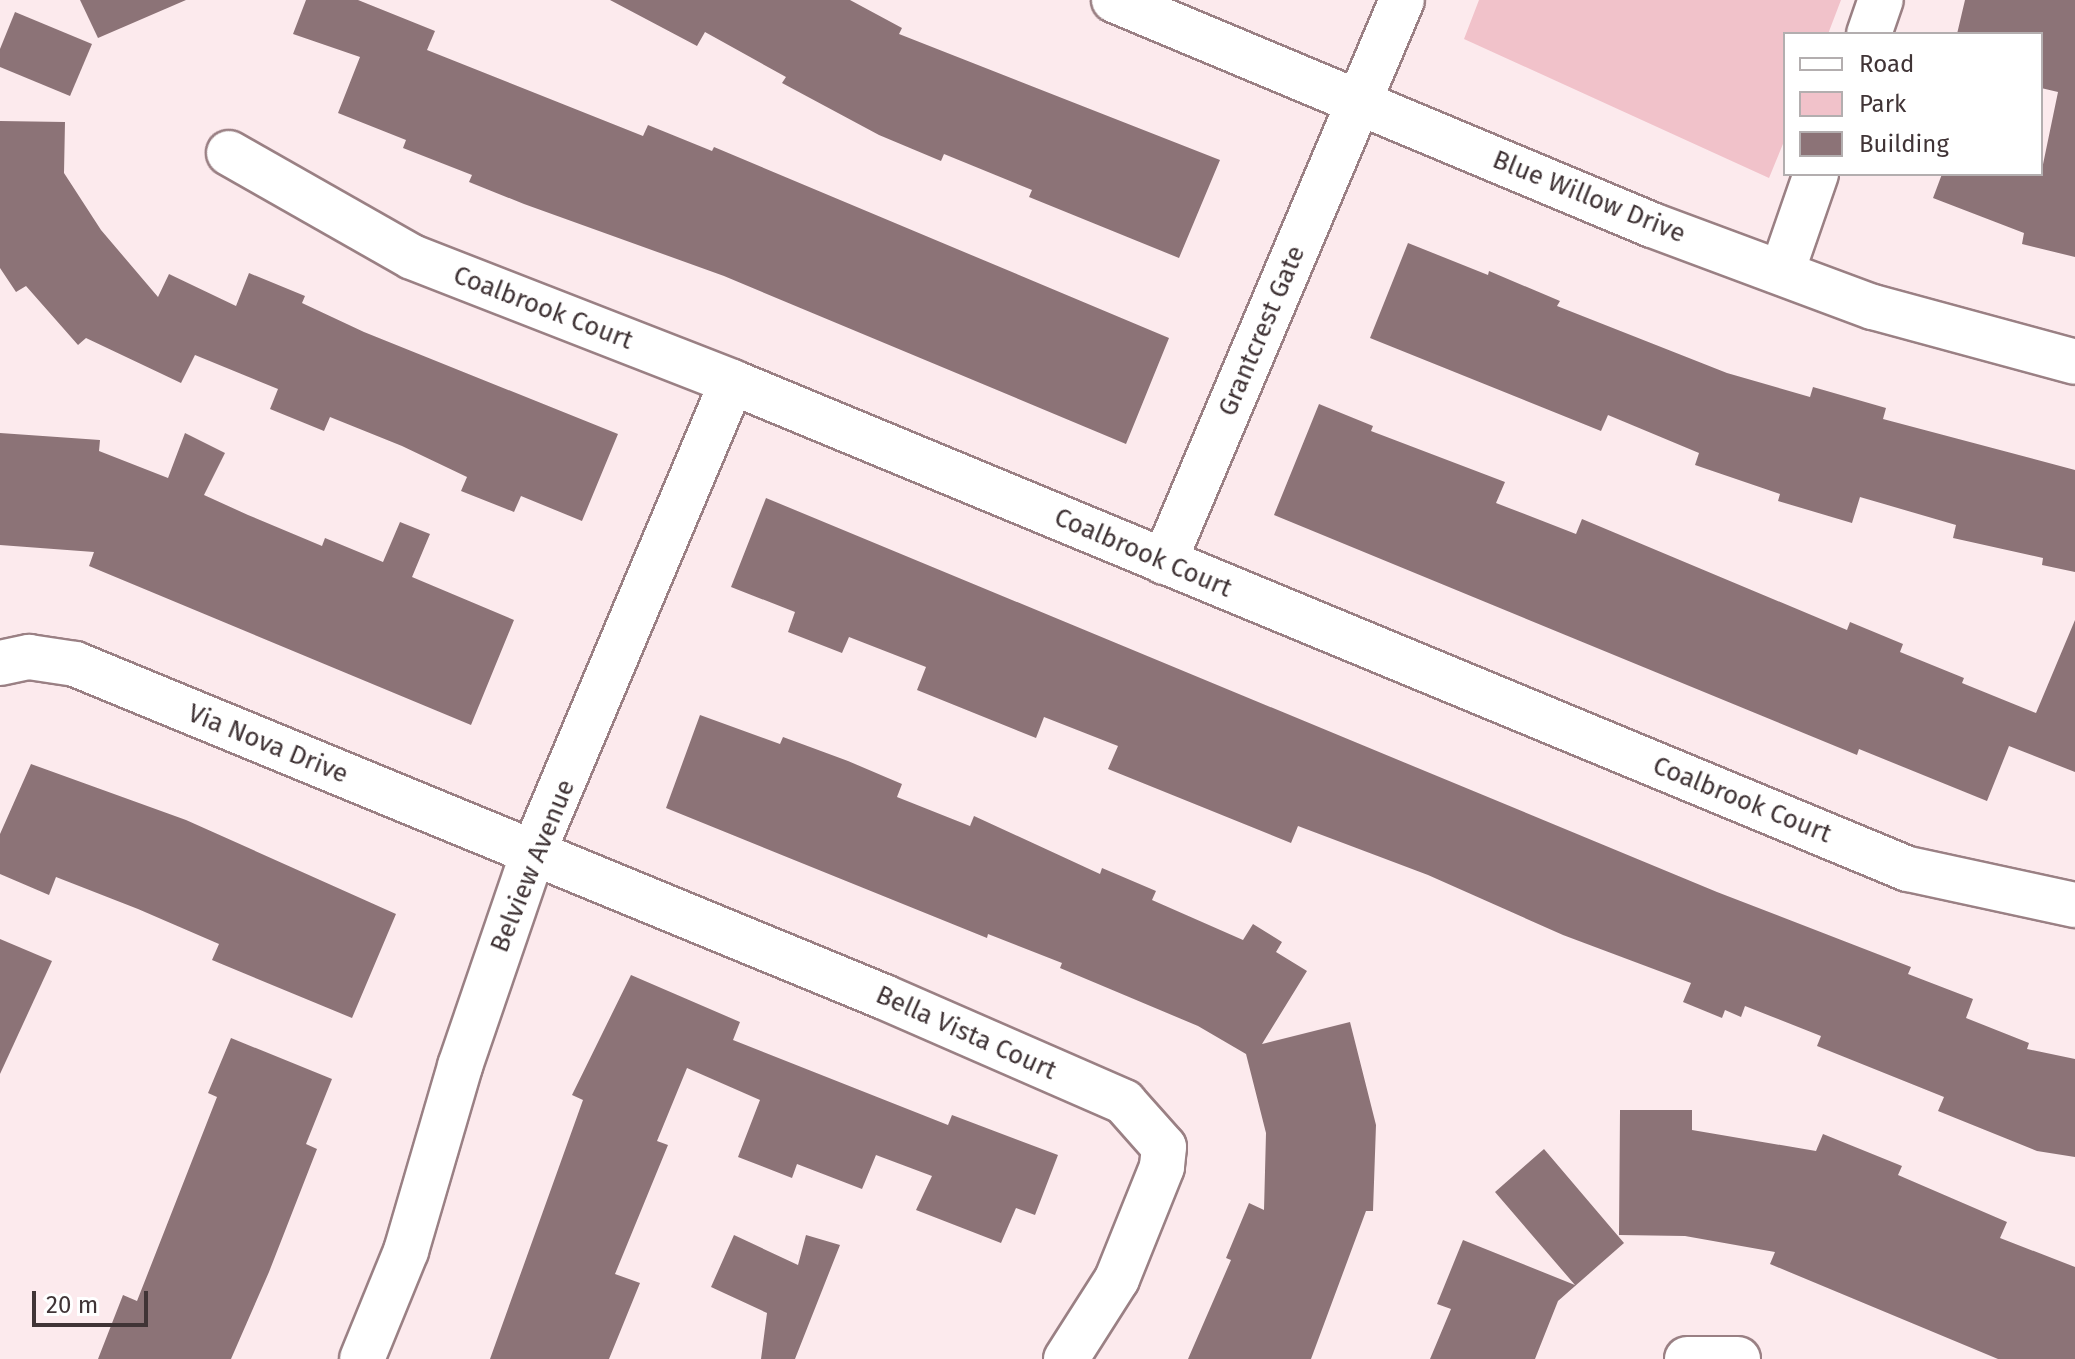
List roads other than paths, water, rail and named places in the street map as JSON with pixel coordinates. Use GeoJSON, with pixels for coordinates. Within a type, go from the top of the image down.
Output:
{"type":"FeatureCollection","features":[{"type":"Feature","properties":{"kind":"street","name":"Blue Willow Drive"},"geometry":{"type":"LineString","coordinates":[[1114,0],[1361,100],[1652,225],[1873,307],[2075,362]]}},
{"type":"Feature","properties":{"kind":"street","name":"Grantcrest Gate"},"geometry":{"type":"LineString","coordinates":[[1164,562],[1402,0]]}},
{"type":"Feature","properties":{"kind":"street"},"geometry":{"type":"LineString","coordinates":[[1870,32],[1881,0]]}},
{"type":"Feature","properties":{"kind":"street","name":"Coalbrook Court"},"geometry":{"type":"LineString","coordinates":[[229,153],[412,257],[732,382],[1908,869],[2075,905]]}},
{"type":"Feature","properties":{"kind":"street"},"geometry":{"type":"LineString","coordinates":[[1782,272],[1815,176]]}},
{"type":"Feature","properties":{"kind":"street","name":"Belview Avenue"},"geometry":{"type":"LineString","coordinates":[[362,1359],[406,1251],[460,1066],[533,853],[732,382]]}},
{"type":"Feature","properties":{"kind":"street","name":"Via Nova Drive"},"geometry":{"type":"LineString","coordinates":[[0,663],[29,657],[75,664],[533,853]]}},
{"type":"Feature","properties":{"kind":"street","name":"Bella Vista Court"},"geometry":{"type":"LineString","coordinates":[[533,853],[884,997],[1124,1102],[1154,1131],[1164,1147],[1162,1167],[1117,1279],[1066,1359]]}},
{"type":"Feature","properties":{"kind":"street"},"geometry":{"type":"LineString","coordinates":[[1687,1359],[1738,1359]]}}]}
